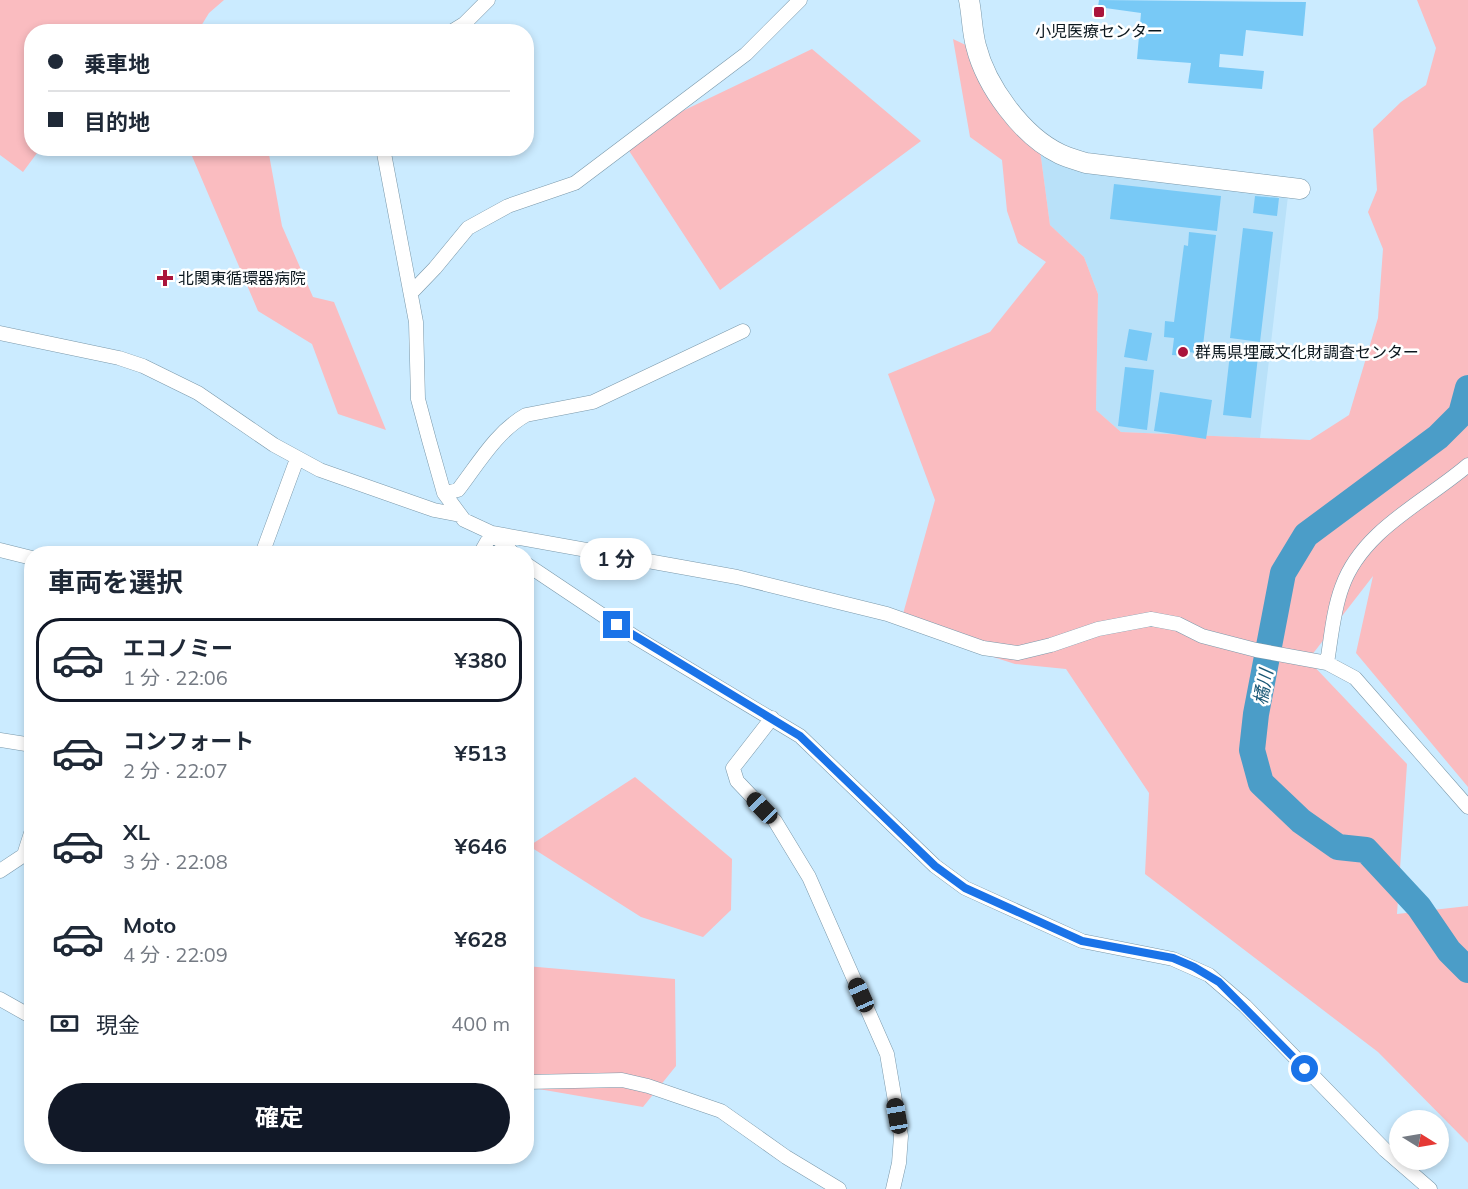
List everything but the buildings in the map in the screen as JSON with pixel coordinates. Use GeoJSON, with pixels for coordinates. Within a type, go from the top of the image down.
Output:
{"type":"FeatureCollection","features":[{"type":"Feature","properties":{"kind":"street"},"geometry":{"type":"LineString","coordinates":[[464,24],[488,0]]}},
{"type":"Feature","properties":{"kind":"street"},"geometry":{"type":"LineString","coordinates":[[411,293],[468,228],[508,206],[575,183],[746,54],[800,0]]}},
{"type":"Feature","properties":{"kind":"street"},"geometry":{"type":"LineString","coordinates":[[969,0],[976,46],[995,91],[1008,110],[1026,128],[1059,154],[1086,163],[1300,189]]}},
{"type":"Feature","properties":{"kind":"street"},"geometry":{"type":"LineString","coordinates":[[385,156],[416,322],[418,399],[444,493],[460,515],[474,527],[492,533],[737,577],[887,614],[984,648],[1018,653],[1051,645],[1098,629],[1151,619],[1178,624],[1202,636],[1256,650],[1327,663],[1355,678],[1468,807]]}},
{"type":"Feature","properties":{"kind":"street"},"geometry":{"type":"LineString","coordinates":[[444,493],[458,490],[500,435],[526,415],[593,402],[743,331]]}},
{"type":"Feature","properties":{"kind":"street"},"geometry":{"type":"LineString","coordinates":[[0,333],[118,358],[142,366],[198,393],[297,459],[320,470],[434,510],[460,515]]}},
{"type":"Feature","properties":{"kind":"street"},"geometry":{"type":"LineString","coordinates":[[264,546],[297,459]]}},
{"type":"Feature","properties":{"kind":"street"},"geometry":{"type":"LineString","coordinates":[[1327,663],[1341,588],[1354,561],[1370,542],[1420,500],[1444,485],[1468,465]]}},
{"type":"Feature","properties":{"kind":"street"},"geometry":{"type":"LineString","coordinates":[[485,546],[492,533]]}},
{"type":"Feature","properties":{"kind":"street"},"geometry":{"type":"LineString","coordinates":[[492,533],[506,546]]}},
{"type":"Feature","properties":{"kind":"street"},"geometry":{"type":"LineString","coordinates":[[0,550],[24,556]]}},
{"type":"Feature","properties":{"kind":"street"},"geometry":{"type":"LineString","coordinates":[[534,569],[634,637],[800,736],[935,866],[965,888],[1082,941],[1173,958],[1219,982],[1385,1150],[1430,1189]]}},
{"type":"Feature","properties":{"kind":"street"},"geometry":{"type":"LineString","coordinates":[[772,718],[733,768],[737,781],[775,821],[809,877],[887,1054],[901,1136],[899,1163],[893,1189]]}},
{"type":"Feature","properties":{"kind":"street"},"geometry":{"type":"LineString","coordinates":[[0,740],[24,744]]}},
{"type":"Feature","properties":{"kind":"street"},"geometry":{"type":"LineString","coordinates":[[0,871],[24,855]]}},
{"type":"Feature","properties":{"kind":"street"},"geometry":{"type":"LineString","coordinates":[[0,999],[24,1012]]}},
{"type":"Feature","properties":{"kind":"street"},"geometry":{"type":"LineString","coordinates":[[534,1082],[622,1080],[648,1086],[720,1111],[786,1157],[839,1189]]}},
{"type":"Feature","properties":{"kind":"shaded area"},"geometry":{"type":"Polygon","coordinates":[[[0,0],[224,0],[209,13],[202,24],[24,24],[24,156],[35,156],[23,172],[0,155],[0,0]]]}},
{"type":"Feature","properties":{"kind":"shaded area"},"geometry":{"type":"Polygon","coordinates":[[[1417,0],[1468,0],[1468,787],[1356,653],[1373,576],[1308,660],[1407,764],[1397,914],[1468,906],[1468,1143],[1449,1124],[1449,1110],[1435,1110],[1378,1052],[1145,874],[1149,793],[1066,669],[1015,664],[947,642],[901,621],[935,500],[888,374],[990,332],[1046,262],[1018,243],[1007,211],[1002,160],[970,137],[953,39],[972,48],[1040,150],[1050,225],[1084,257],[1098,294],[1096,410],[1121,432],[1310,440],[1349,415],[1378,318],[1383,249],[1368,212],[1377,190],[1373,129],[1401,102],[1426,85],[1436,48],[1417,0]]]}},
{"type":"Feature","properties":{"kind":"shaded area"},"geometry":{"type":"Polygon","coordinates":[[[812,49],[921,141],[720,290],[622,140],[812,49]]]}},
{"type":"Feature","properties":{"kind":"shaded area","name":"群馬県埋蔵文化財調査センター"},"geometry":{"type":"Polygon","coordinates":[[[1040,150],[1288,196],[1260,438],[1121,432],[1096,410],[1098,294],[1084,257],[1050,225],[1040,150]]]}},
{"type":"Feature","properties":{"kind":"shaded area"},"geometry":{"type":"Polygon","coordinates":[[[192,156],[269,156],[282,226],[313,297],[334,302],[386,430],[338,414],[312,344],[258,311],[192,156]]]}},
{"type":"Feature","properties":{"kind":"shaded area"},"geometry":{"type":"Polygon","coordinates":[[[635,777],[732,859],[731,910],[703,937],[641,917],[534,849],[534,843],[635,777]]]}},
{"type":"Feature","properties":{"kind":"shaded area"},"geometry":{"type":"Polygon","coordinates":[[[534,967],[675,979],[676,1066],[643,1107],[534,1088],[534,967]]]}},
{"type":"Feature","properties":{"kind":"waterway","name":"橘川"},"geometry":{"type":"LineString","coordinates":[[1468,388],[1461,414],[1438,437],[1306,535],[1283,573],[1256,714],[1252,750],[1261,783],[1301,821],[1338,847],[1366,850],[1419,907],[1449,951],[1468,970]]}},
{"type":"Feature","properties":{"kind":"place","name":"小児医療センター"},"geometry":{"type":"Point","coordinates":[1099,12]}},
{"type":"Feature","properties":{"kind":"place","name":"北関東循環器病院"},"geometry":{"type":"Point","coordinates":[165,278]}},
{"type":"Feature","properties":{"kind":"place","name":"群馬県埋蔵文化財調査センター"},"geometry":{"type":"Point","coordinates":[1183,352]}},
{"type":"Feature","properties":{"kind":"route"},"geometry":{"type":"LineString","coordinates":[[617,625],[800,736],[935,866],[965,888],[1082,941],[1173,958],[1194,967],[1219,982],[1305,1069]]}}]}
